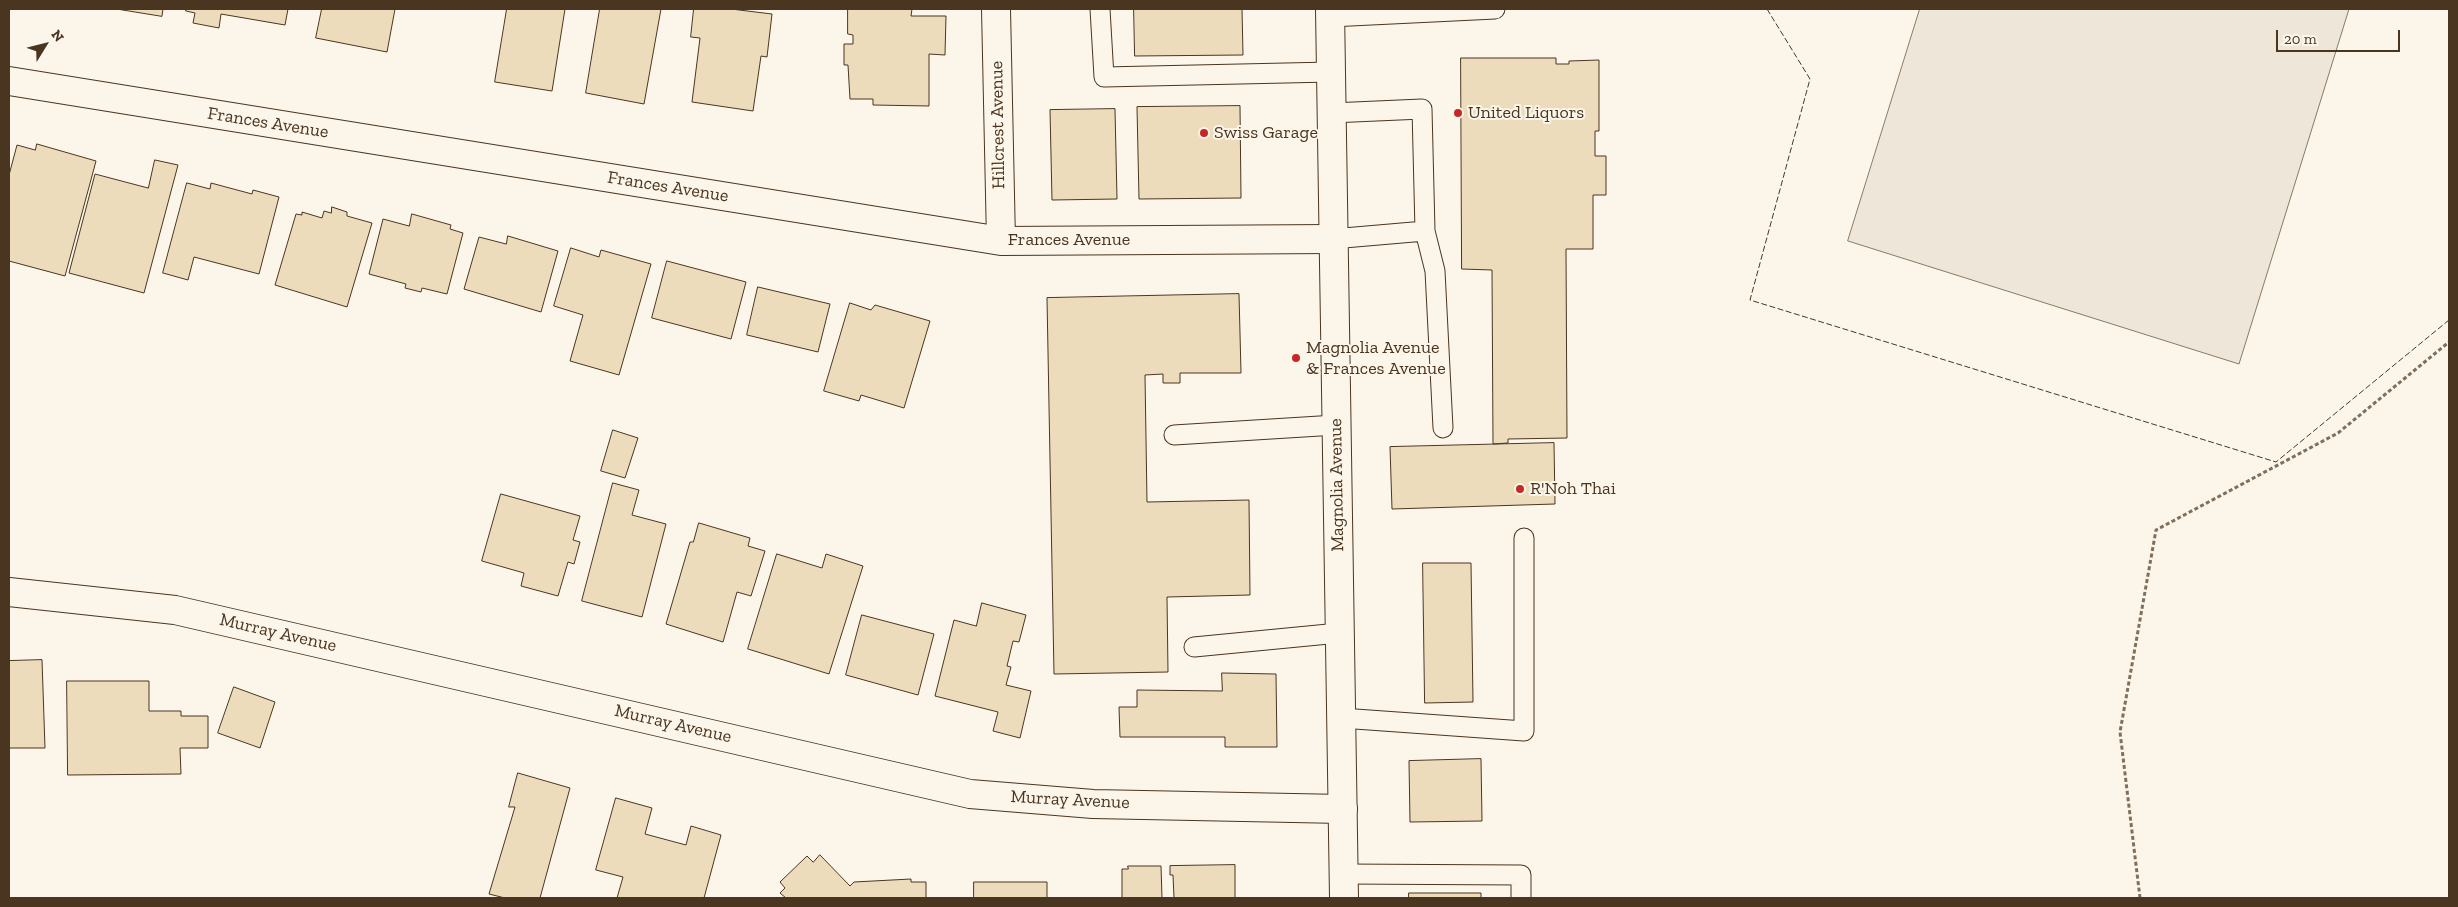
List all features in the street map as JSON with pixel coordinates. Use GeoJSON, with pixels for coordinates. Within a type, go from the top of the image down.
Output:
{"type":"FeatureCollection","features":[{"type":"Feature","properties":{"kind":"street","name":"Hillcrest Avenue"},"geometry":{"type":"LineString","coordinates":[[996,9],[1001,241]]}},
{"type":"Feature","properties":{"kind":"street","name":"Magnolia Avenue"},"geometry":{"type":"LineString","coordinates":[[1330,13],[1343,886]]}},
{"type":"Feature","properties":{"kind":"street","name":"Frances Avenue"},"geometry":{"type":"LineString","coordinates":[[9,81],[1001,241],[1332,239]]}},
{"type":"Feature","properties":{"kind":"street","name":"Murray Avenue"},"geometry":{"type":"LineString","coordinates":[[9,592],[175,610],[970,794],[1093,804],[1342,809]]}},
{"type":"Feature","properties":{"kind":"lane"},"geometry":{"type":"LineString","coordinates":[[1100,9],[1104,78],[1331,72]]}},
{"type":"Feature","properties":{"kind":"lane"},"geometry":{"type":"LineString","coordinates":[[1330,13],[1495,9]]}},
{"type":"Feature","properties":{"kind":"lane"},"geometry":{"type":"LineString","coordinates":[[1332,113],[1422,109],[1425,232],[1435,271],[1443,428]]}},
{"type":"Feature","properties":{"kind":"lane"},"geometry":{"type":"LineString","coordinates":[[1332,239],[1425,232]]}},
{"type":"Feature","properties":{"kind":"lane"},"geometry":{"type":"LineString","coordinates":[[1174,435],[1336,425]]}},
{"type":"Feature","properties":{"kind":"lane"},"geometry":{"type":"LineString","coordinates":[[1341,718],[1524,731],[1524,538]]}},
{"type":"Feature","properties":{"kind":"lane"},"geometry":{"type":"LineString","coordinates":[[1194,647],[1339,633]]}},
{"type":"Feature","properties":{"kind":"lane"},"geometry":{"type":"LineString","coordinates":[[1343,886],[1521,875],[1521,898]]}},
{"type":"Feature","properties":{"kind":"path"},"geometry":{"type":"LineString","coordinates":[[2140,898],[2120,732],[2156,530],[2338,433],[2449,342]]}},
{"type":"Feature","properties":{"kind":"shaded area"},"geometry":{"type":"Polygon","coordinates":[[[1920,9],[2349,9],[2239,364],[1848,241],[1920,9]]]}},
{"type":"Feature","properties":{"kind":"building"},"geometry":{"type":"Polygon","coordinates":[[[117,9],[163,9],[162,16],[117,9]]]}},
{"type":"Feature","properties":{"kind":"building"},"geometry":{"type":"Polygon","coordinates":[[[186,9],[288,9],[285,25],[221,14],[219,28],[193,23],[195,13],[186,11],[186,9]]]}},
{"type":"Feature","properties":{"kind":"building"},"geometry":{"type":"Polygon","coordinates":[[[322,9],[395,9],[387,52],[316,38],[322,9]]]}},
{"type":"Feature","properties":{"kind":"building"},"geometry":{"type":"Polygon","coordinates":[[[507,9],[565,9],[552,91],[495,82],[507,9]]]}},
{"type":"Feature","properties":{"kind":"building"},"geometry":{"type":"Polygon","coordinates":[[[600,9],[661,9],[644,104],[586,93],[600,9]]]}},
{"type":"Feature","properties":{"kind":"building"},"geometry":{"type":"Polygon","coordinates":[[[694,9],[731,9],[772,14],[767,57],[761,56],[753,111],[692,102],[700,38],[691,37],[694,9]]]}},
{"type":"Feature","properties":{"kind":"building"},"geometry":{"type":"Polygon","coordinates":[[[848,9],[912,9],[911,16],[946,16],[945,55],[929,54],[929,106],[873,105],[873,99],[850,99],[848,65],[844,65],[844,44],[853,44],[853,35],[848,34],[848,9]]]}},
{"type":"Feature","properties":{"kind":"building"},"geometry":{"type":"Polygon","coordinates":[[[1134,9],[1242,9],[1243,55],[1135,56],[1134,9]]]}},
{"type":"Feature","properties":{"kind":"building"},"geometry":{"type":"Polygon","coordinates":[[[1461,58],[1556,58],[1556,64],[1569,64],[1569,61],[1599,60],[1599,131],[1595,131],[1595,156],[1606,156],[1606,195],[1593,195],[1593,249],[1566,249],[1567,438],[1508,439],[1508,443],[1493,444],[1492,270],[1462,269],[1461,58]]]}},
{"type":"Feature","properties":{"kind":"building"},"geometry":{"type":"Polygon","coordinates":[[[1240,106],[1241,198],[1139,199],[1137,107],[1240,106]]]}},
{"type":"Feature","properties":{"kind":"building"},"geometry":{"type":"Polygon","coordinates":[[[1115,109],[1117,199],[1052,200],[1050,110],[1115,109]]]}},
{"type":"Feature","properties":{"kind":"building"},"geometry":{"type":"Polygon","coordinates":[[[37,144],[96,161],[65,276],[9,261],[9,175],[17,145],[35,150],[37,144]]]}},
{"type":"Feature","properties":{"kind":"building"},"geometry":{"type":"Polygon","coordinates":[[[155,160],[178,165],[144,293],[69,273],[95,174],[148,188],[155,160]]]}},
{"type":"Feature","properties":{"kind":"building"},"geometry":{"type":"Polygon","coordinates":[[[187,183],[210,189],[211,183],[252,194],[253,190],[279,197],[259,274],[194,257],[188,280],[163,273],[187,183]]]}},
{"type":"Feature","properties":{"kind":"building"},"geometry":{"type":"Polygon","coordinates":[[[332,207],[347,212],[347,216],[372,223],[347,307],[275,285],[296,214],[302,215],[302,212],[322,218],[324,211],[331,213],[332,207]]]}},
{"type":"Feature","properties":{"kind":"building"},"geometry":{"type":"Polygon","coordinates":[[[412,214],[451,225],[450,229],[463,233],[447,294],[422,288],[421,292],[405,288],[406,284],[369,274],[383,219],[409,226],[412,214]]]}},
{"type":"Feature","properties":{"kind":"building"},"geometry":{"type":"Polygon","coordinates":[[[508,236],[558,251],[541,312],[464,289],[479,237],[506,244],[508,236]]]}},
{"type":"Feature","properties":{"kind":"building"},"geometry":{"type":"Polygon","coordinates":[[[571,248],[599,257],[601,250],[651,264],[619,375],[570,361],[583,315],[554,306],[571,248]]]}},
{"type":"Feature","properties":{"kind":"building"},"geometry":{"type":"Polygon","coordinates":[[[667,261],[746,282],[731,339],[652,318],[667,261]]]}},
{"type":"Feature","properties":{"kind":"building"},"geometry":{"type":"Polygon","coordinates":[[[758,287],[830,304],[818,352],[747,335],[758,287]]]}},
{"type":"Feature","properties":{"kind":"building"},"geometry":{"type":"Polygon","coordinates":[[[1239,294],[1241,373],[1180,373],[1180,383],[1163,383],[1163,374],[1145,375],[1147,502],[1249,500],[1250,595],[1167,597],[1168,672],[1054,674],[1047,298],[1239,294]]]}},
{"type":"Feature","properties":{"kind":"building"},"geometry":{"type":"Polygon","coordinates":[[[850,303],[871,310],[875,305],[930,321],[904,408],[861,395],[859,401],[824,391],[850,303]]]}},
{"type":"Feature","properties":{"kind":"building"},"geometry":{"type":"Polygon","coordinates":[[[613,430],[638,438],[625,478],[601,471],[613,430]]]}},
{"type":"Feature","properties":{"kind":"building"},"geometry":{"type":"Polygon","coordinates":[[[1554,443],[1555,504],[1392,509],[1390,447],[1554,443]]]}},
{"type":"Feature","properties":{"kind":"building"},"geometry":{"type":"Polygon","coordinates":[[[613,483],[639,490],[632,515],[666,524],[642,617],[582,601],[613,483]]]}},
{"type":"Feature","properties":{"kind":"building"},"geometry":{"type":"Polygon","coordinates":[[[501,494],[580,516],[573,540],[580,542],[574,564],[568,562],[558,596],[521,586],[524,573],[482,561],[501,494]]]}},
{"type":"Feature","properties":{"kind":"building"},"geometry":{"type":"Polygon","coordinates":[[[699,523],[750,538],[748,546],[765,551],[751,596],[737,592],[723,642],[666,624],[690,542],[693,542],[699,523]]]}},
{"type":"Feature","properties":{"kind":"building"},"geometry":{"type":"Polygon","coordinates":[[[777,554],[822,568],[826,554],[863,566],[829,674],[748,649],[777,554]]]}},
{"type":"Feature","properties":{"kind":"building"},"geometry":{"type":"Polygon","coordinates":[[[1423,563],[1471,563],[1473,702],[1425,703],[1423,563]]]}},
{"type":"Feature","properties":{"kind":"building"},"geometry":{"type":"Polygon","coordinates":[[[982,603],[1026,615],[1019,642],[1013,641],[1007,666],[1011,667],[1006,685],[1031,691],[1020,738],[993,731],[998,712],[935,696],[954,620],[976,626],[982,603]]]}},
{"type":"Feature","properties":{"kind":"building"},"geometry":{"type":"Polygon","coordinates":[[[862,615],[934,634],[918,695],[846,675],[862,615]]]}},
{"type":"Feature","properties":{"kind":"building"},"geometry":{"type":"Polygon","coordinates":[[[42,660],[45,748],[9,748],[9,661],[42,660]]]}},
{"type":"Feature","properties":{"kind":"building"},"geometry":{"type":"Polygon","coordinates":[[[1222,673],[1276,674],[1277,747],[1225,747],[1225,737],[1120,737],[1119,707],[1137,707],[1137,690],[1222,691],[1222,673]]]}},
{"type":"Feature","properties":{"kind":"building"},"geometry":{"type":"Polygon","coordinates":[[[67,681],[149,681],[149,711],[181,711],[181,716],[208,716],[208,748],[180,748],[181,774],[68,775],[67,681]]]}},
{"type":"Feature","properties":{"kind":"building"},"geometry":{"type":"Polygon","coordinates":[[[234,687],[275,702],[260,748],[218,733],[234,687]]]}},
{"type":"Feature","properties":{"kind":"building"},"geometry":{"type":"Polygon","coordinates":[[[1481,759],[1482,821],[1410,822],[1409,761],[1481,759]]]}},
{"type":"Feature","properties":{"kind":"building"},"geometry":{"type":"Polygon","coordinates":[[[518,773],[570,788],[540,898],[505,898],[489,894],[515,807],[509,807],[518,773]]]}},
{"type":"Feature","properties":{"kind":"building"},"geometry":{"type":"Polygon","coordinates":[[[616,798],[652,808],[645,834],[686,845],[691,826],[721,835],[704,898],[617,898],[623,877],[596,870],[616,798]]]}},
{"type":"Feature","properties":{"kind":"building"},"geometry":{"type":"Polygon","coordinates":[[[820,855],[850,886],[854,882],[911,879],[911,882],[926,882],[926,898],[786,898],[780,893],[785,888],[780,882],[807,856],[813,862],[820,855]]]}},
{"type":"Feature","properties":{"kind":"building"},"geometry":{"type":"Polygon","coordinates":[[[1235,865],[1235,898],[1174,898],[1173,875],[1170,875],[1170,866],[1235,865]]]}},
{"type":"Feature","properties":{"kind":"building"},"geometry":{"type":"Polygon","coordinates":[[[1128,866],[1161,866],[1162,898],[1122,898],[1122,869],[1128,869],[1128,866]]]}},
{"type":"Feature","properties":{"kind":"building"},"geometry":{"type":"Polygon","coordinates":[[[974,882],[1047,882],[1047,898],[974,898],[974,882]]]}},
{"type":"Feature","properties":{"kind":"building"},"geometry":{"type":"Polygon","coordinates":[[[1409,893],[1481,893],[1481,898],[1409,898],[1409,893]]]}},
{"type":"Feature","properties":{"kind":"fence"},"geometry":{"type":"LineString","coordinates":[[1767,9],[1810,79],[1750,300],[2276,462],[2449,320]]}},
{"type":"Feature","properties":{"kind":"place","name":"United Liquors"},"geometry":{"type":"Point","coordinates":[1458,113]}},
{"type":"Feature","properties":{"kind":"place","name":"Swiss Garage"},"geometry":{"type":"Point","coordinates":[1204,133]}},
{"type":"Feature","properties":{"kind":"place","name":"Magnolia Avenue & Frances Avenue"},"geometry":{"type":"Point","coordinates":[1296,358]}},
{"type":"Feature","properties":{"kind":"place","name":"R'Noh Thai"},"geometry":{"type":"Point","coordinates":[1520,489]}}]}
